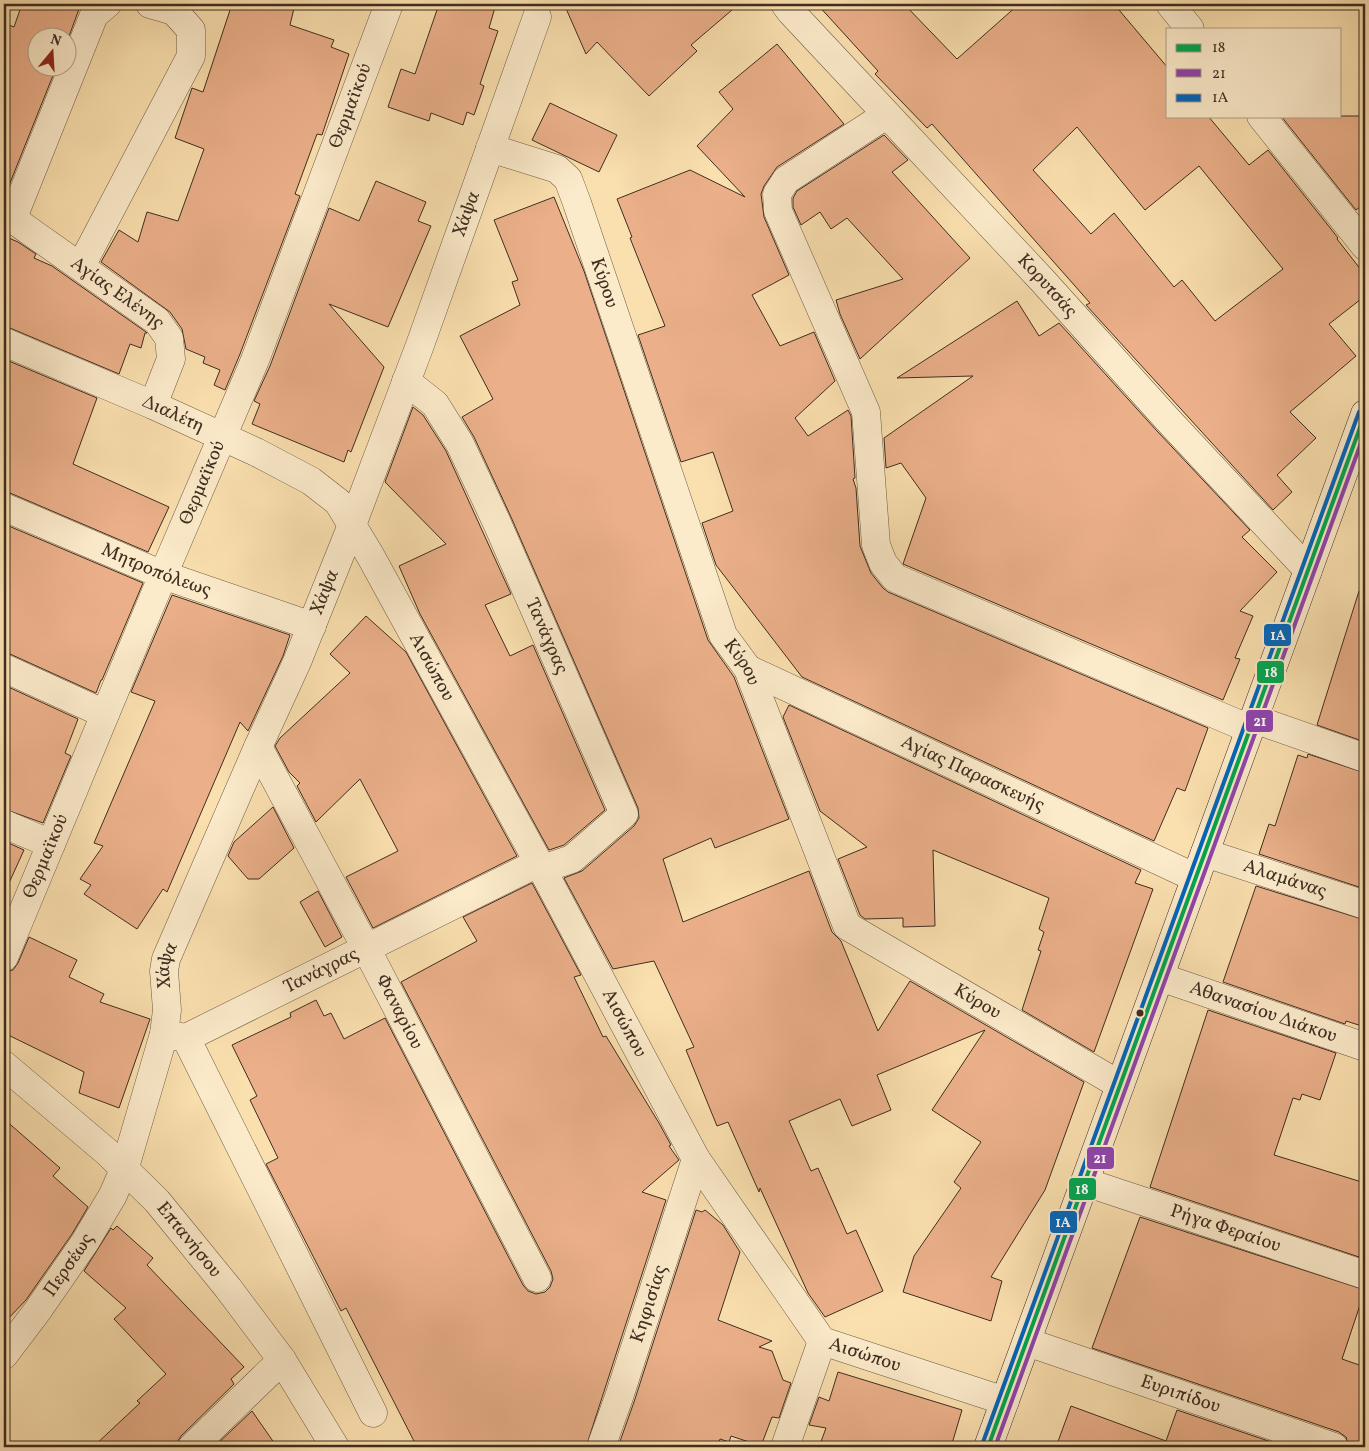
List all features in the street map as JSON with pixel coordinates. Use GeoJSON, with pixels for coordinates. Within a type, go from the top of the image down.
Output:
{"type":"FeatureCollection","features":[{"type":"Feature","properties":{"kind":"street"},"geometry":{"type":"LineString","coordinates":[[8,216],[94,15],[106,4]]}},
{"type":"Feature","properties":{"kind":"street"},"geometry":{"type":"LineString","coordinates":[[81,266],[190,56],[191,30],[174,11],[150,4]]}},
{"type":"Feature","properties":{"kind":"street","name":"Θερμαϊκού"},"geometry":{"type":"LineString","coordinates":[[4,957],[162,575],[223,437],[258,351],[389,4]]}},
{"type":"Feature","properties":{"kind":"street","name":"Κορυτσάς"},"geometry":{"type":"LineString","coordinates":[[786,4],[886,115],[1042,280],[1168,420],[1308,570]]}},
{"type":"Feature","properties":{"kind":"street"},"geometry":{"type":"LineString","coordinates":[[1170,4],[1189,28]]}},
{"type":"Feature","properties":{"kind":"street","name":"Χάψα"},"geometry":{"type":"LineString","coordinates":[[124,1167],[175,1036],[167,1010],[164,971],[166,959],[312,626],[352,525],[537,17]]}},
{"type":"Feature","properties":{"kind":"street"},"geometry":{"type":"LineString","coordinates":[[886,115],[786,180],[777,194],[778,211],[866,412],[876,545],[883,564],[895,578],[1252,724],[1365,758]]}},
{"type":"Feature","properties":{"kind":"street"},"geometry":{"type":"LineString","coordinates":[[1263,118],[1365,246]]}},
{"type":"Feature","properties":{"kind":"street","name":"Κύρου"},"geometry":{"type":"LineString","coordinates":[[490,148],[557,169],[568,179],[723,635],[748,669],[846,926],[1120,1085]]}},
{"type":"Feature","properties":{"kind":"street","name":"Αγίας Ελένης"},"geometry":{"type":"LineString","coordinates":[[8,216],[157,321],[169,338],[171,359],[153,405]]}},
{"type":"Feature","properties":{"kind":"street","name":"Διαλέτη"},"geometry":{"type":"LineString","coordinates":[[4,342],[153,405],[223,437],[311,481],[338,502],[352,525]]}},
{"type":"Feature","properties":{"kind":"street","name":"Τανάγρας"},"geometry":{"type":"LineString","coordinates":[[175,1036],[540,866],[572,858],[624,814],[497,523],[460,444],[435,404],[406,381]]}},
{"type":"Feature","properties":{"kind":"street"},"geometry":{"type":"LineString","coordinates":[[988,1447],[1365,414]]}},
{"type":"Feature","properties":{"kind":"street","name":"Μητροπόλεως"},"geometry":{"type":"LineString","coordinates":[[4,507],[162,575],[312,626]]}},
{"type":"Feature","properties":{"kind":"street","name":"Αισώπου"},"geometry":{"type":"LineString","coordinates":[[352,525],[540,866],[696,1159],[822,1342],[1005,1401]]}},
{"type":"Feature","properties":{"kind":"street"},"geometry":{"type":"LineString","coordinates":[[4,668],[104,714]]}},
{"type":"Feature","properties":{"kind":"street","name":"Αγίας Παρασκευής"},"geometry":{"type":"LineString","coordinates":[[748,669],[1201,865]]}},
{"type":"Feature","properties":{"kind":"street","name":"Φαναρίου"},"geometry":{"type":"LineString","coordinates":[[258,747],[366,948],[537,1278]]}},
{"type":"Feature","properties":{"kind":"street"},"geometry":{"type":"LineString","coordinates":[[4,824],[50,844]]}},
{"type":"Feature","properties":{"kind":"street","name":"Αλαμάνας"},"geometry":{"type":"LineString","coordinates":[[1201,865],[1365,905]]}},
{"type":"Feature","properties":{"kind":"street","name":"Αθανασίου Διάκου"},"geometry":{"type":"LineString","coordinates":[[1160,977],[1365,1047]]}},
{"type":"Feature","properties":{"kind":"street"},"geometry":{"type":"LineString","coordinates":[[175,1036],[373,1413]]}},
{"type":"Feature","properties":{"kind":"street","name":"Επτανήσου"},"geometry":{"type":"LineString","coordinates":[[6,1074],[124,1167],[157,1201],[194,1245],[282,1360],[335,1447]]}},
{"type":"Feature","properties":{"kind":"street","name":"Κηφισίας"},"geometry":{"type":"LineString","coordinates":[[600,1447],[619,1397],[696,1159]]}},
{"type":"Feature","properties":{"kind":"street","name":"Περσέως"},"geometry":{"type":"LineString","coordinates":[[4,1355],[85,1242],[113,1195],[124,1167]]}},
{"type":"Feature","properties":{"kind":"street","name":"Ρήγα Φεραίου"},"geometry":{"type":"LineString","coordinates":[[1085,1182],[1365,1275]]}},
{"type":"Feature","properties":{"kind":"street"},"geometry":{"type":"LineString","coordinates":[[785,1447],[822,1342]]}},
{"type":"Feature","properties":{"kind":"street","name":"Ευριπίδου"},"geometry":{"type":"LineString","coordinates":[[1027,1342],[1334,1447]]}},
{"type":"Feature","properties":{"kind":"street"},"geometry":{"type":"LineString","coordinates":[[192,1447],[282,1360]]}},
{"type":"Feature","properties":{"kind":"building"},"geometry":{"type":"Polygon","coordinates":[[[22,4],[83,4],[79,9],[72,28],[28,28],[28,78],[52,78],[4,198],[4,23],[14,27],[22,4]]]}},
{"type":"Feature","properties":{"kind":"building"},"geometry":{"type":"Polygon","coordinates":[[[232,4],[295,4],[290,25],[334,40],[331,47],[349,54],[322,135],[317,134],[295,194],[300,196],[225,390],[214,385],[220,370],[203,363],[205,357],[186,349],[182,329],[170,312],[101,262],[119,230],[138,242],[147,212],[178,221],[204,149],[175,138],[192,88],[203,92],[232,4]]]}},
{"type":"Feature","properties":{"kind":"building"},"geometry":{"type":"Polygon","coordinates":[[[439,4],[496,4],[489,28],[498,31],[480,84],[484,86],[474,115],[467,112],[463,125],[431,113],[429,121],[388,107],[401,69],[415,74],[439,4]]]}},
{"type":"Feature","properties":{"kind":"building"},"geometry":{"type":"Polygon","coordinates":[[[564,4],[739,4],[691,45],[697,51],[649,96],[597,42],[586,54],[564,4]]]}},
{"type":"Feature","properties":{"kind":"building"},"geometry":{"type":"Polygon","coordinates":[[[817,4],[904,4],[957,59],[1019,4],[1114,4],[1166,66],[1166,118],[1210,118],[1249,165],[1268,150],[1365,275],[1365,296],[1329,324],[1356,356],[1290,412],[1316,438],[1277,475],[1292,492],[1273,510],[1086,305],[1090,303],[932,124],[927,128],[875,74],[878,71],[817,4]],[[1077,127],[1033,170],[1091,234],[1114,213],[1174,287],[1182,280],[1215,321],[1283,269],[1199,166],[1145,210],[1077,127]]]}},
{"type":"Feature","properties":{"kind":"building"},"geometry":{"type":"Polygon","coordinates":[[[777,44],[844,124],[777,167],[761,194],[764,217],[789,275],[752,295],[780,346],[814,332],[835,381],[795,418],[808,436],[848,410],[851,416],[855,478],[853,479],[856,488],[860,546],[871,573],[888,592],[1208,728],[1185,791],[1177,788],[1154,841],[802,677],[716,565],[702,523],[733,511],[713,452],[681,462],[638,335],[665,326],[630,238],[632,237],[617,199],[690,170],[745,197],[697,146],[733,109],[719,92],[777,44]]]}},
{"type":"Feature","properties":{"kind":"building"},"geometry":{"type":"Polygon","coordinates":[[[550,103],[617,135],[599,172],[532,140],[550,103]]]}},
{"type":"Feature","properties":{"kind":"building"},"geometry":{"type":"Polygon","coordinates":[[[1365,116],[1365,203],[1356,210],[1283,118],[1365,116]]]}},
{"type":"Feature","properties":{"kind":"building"},"geometry":{"type":"Polygon","coordinates":[[[884,135],[908,160],[892,172],[970,258],[860,359],[840,314],[836,300],[903,279],[847,218],[831,229],[820,212],[801,225],[793,207],[793,198],[797,191],[884,135]]]}},
{"type":"Feature","properties":{"kind":"building"},"geometry":{"type":"Polygon","coordinates":[[[376,181],[426,202],[418,221],[431,226],[388,327],[329,304],[384,367],[351,452],[348,450],[344,462],[252,424],[260,404],[254,401],[270,366],[329,208],[359,221],[376,181]]]}},
{"type":"Feature","properties":{"kind":"building"},"geometry":{"type":"Polygon","coordinates":[[[554,197],[584,271],[708,640],[734,677],[789,819],[715,848],[711,838],[663,859],[683,922],[809,871],[832,932],[841,941],[878,1031],[910,981],[1084,1082],[1045,1190],[991,1277],[1002,1281],[991,1321],[903,1292],[914,1256],[961,1188],[954,1182],[981,1142],[932,1110],[985,1030],[877,1075],[891,1110],[852,1126],[840,1099],[789,1121],[811,1171],[818,1168],[847,1234],[856,1230],[883,1291],[825,1317],[808,1293],[760,1188],[759,1192],[728,1122],[717,1126],[686,1050],[694,1047],[654,961],[613,969],[564,878],[582,871],[634,826],[639,818],[638,808],[511,517],[474,437],[462,417],[493,399],[460,336],[520,305],[512,282],[518,280],[494,220],[554,197]]]}},
{"type":"Feature","properties":{"kind":"building"},"geometry":{"type":"Polygon","coordinates":[[[4,236],[18,242],[36,254],[34,258],[52,266],[147,333],[145,333],[141,348],[130,344],[119,374],[4,327],[4,236]]]}},
{"type":"Feature","properties":{"kind":"building"},"geometry":{"type":"Polygon","coordinates":[[[1017,301],[1039,336],[1059,323],[1250,530],[1242,537],[1277,572],[1240,611],[1253,616],[1235,658],[1240,659],[1223,700],[903,564],[926,498],[901,463],[886,468],[884,438],[973,376],[897,378],[1017,301]]]}},
{"type":"Feature","properties":{"kind":"building"},"geometry":{"type":"Polygon","coordinates":[[[4,359],[97,398],[73,464],[169,507],[148,552],[4,492],[4,359]]]}},
{"type":"Feature","properties":{"kind":"building"},"geometry":{"type":"Polygon","coordinates":[[[413,407],[423,415],[446,451],[511,594],[485,605],[510,656],[533,645],[605,810],[564,845],[549,850],[420,614],[399,566],[446,544],[385,482],[413,407]]]}},
{"type":"Feature","properties":{"kind":"building"},"geometry":{"type":"Polygon","coordinates":[[[4,524],[143,583],[96,693],[4,653],[4,524]]]}},
{"type":"Feature","properties":{"kind":"building"},"geometry":{"type":"Polygon","coordinates":[[[1359,591],[1365,592],[1365,742],[1317,725],[1359,591]]]}},
{"type":"Feature","properties":{"kind":"building"},"geometry":{"type":"Polygon","coordinates":[[[172,595],[290,635],[283,656],[248,731],[240,722],[167,892],[163,889],[137,929],[84,894],[91,885],[80,879],[103,846],[94,843],[155,701],[131,692],[172,595]]]}},
{"type":"Feature","properties":{"kind":"building"},"geometry":{"type":"Polygon","coordinates":[[[366,616],[406,652],[517,856],[373,928],[346,877],[398,851],[360,779],[316,822],[297,786],[300,783],[289,772],[275,746],[280,738],[350,673],[330,654],[366,616]]]}},
{"type":"Feature","properties":{"kind":"building"},"geometry":{"type":"Polygon","coordinates":[[[4,685],[78,719],[65,753],[71,756],[43,823],[4,809],[4,685]]]}},
{"type":"Feature","properties":{"kind":"building"},"geometry":{"type":"Polygon","coordinates":[[[789,705],[1141,870],[1135,883],[1153,889],[1094,1052],[1022,1010],[1041,951],[1038,950],[1044,932],[1039,929],[1049,898],[933,850],[935,926],[903,927],[903,918],[865,919],[860,915],[838,859],[867,847],[820,811],[783,717],[789,705]]]}},
{"type":"Feature","properties":{"kind":"building"},"geometry":{"type":"Polygon","coordinates":[[[1308,754],[1365,773],[1365,889],[1259,854],[1269,824],[1275,826],[1298,755],[1307,758],[1308,754]]]}},
{"type":"Feature","properties":{"kind":"building"},"geometry":{"type":"Polygon","coordinates":[[[273,807],[294,848],[259,879],[248,879],[228,856],[234,842],[273,807]]]}},
{"type":"Feature","properties":{"kind":"building"},"geometry":{"type":"Polygon","coordinates":[[[4,841],[24,850],[4,894],[4,841]]]}},
{"type":"Feature","properties":{"kind":"building"},"geometry":{"type":"Polygon","coordinates":[[[532,883],[581,975],[574,977],[603,1037],[606,1036],[659,1123],[671,1145],[669,1146],[679,1160],[642,1192],[666,1200],[586,1447],[417,1447],[346,1308],[341,1311],[266,1164],[278,1158],[250,1100],[257,1096],[232,1045],[291,1017],[290,1013],[316,1000],[324,1016],[331,1013],[344,1039],[385,1018],[523,1285],[528,1291],[536,1294],[545,1292],[550,1287],[553,1279],[551,1271],[401,982],[477,941],[463,917],[532,883]]]}},
{"type":"Feature","properties":{"kind":"building"},"geometry":{"type":"Polygon","coordinates":[[[1256,886],[1365,920],[1365,1027],[1346,1021],[1345,1024],[1223,982],[1256,886]]]}},
{"type":"Feature","properties":{"kind":"building"},"geometry":{"type":"Polygon","coordinates":[[[318,891],[342,937],[325,947],[300,902],[318,891]]]}},
{"type":"Feature","properties":{"kind":"building"},"geometry":{"type":"Polygon","coordinates":[[[29,937],[77,960],[69,977],[104,994],[100,1002],[150,1019],[119,1108],[79,1093],[84,1072],[4,1033],[4,972],[13,970],[18,963],[29,937]]]}},
{"type":"Feature","properties":{"kind":"building"},"geometry":{"type":"Polygon","coordinates":[[[1208,1010],[1336,1053],[1320,1100],[1302,1094],[1300,1100],[1293,1098],[1274,1155],[1365,1183],[1365,1259],[1150,1187],[1208,1010]]]}},
{"type":"Feature","properties":{"kind":"building"},"geometry":{"type":"Polygon","coordinates":[[[4,1119],[60,1168],[53,1176],[88,1207],[72,1234],[26,1300],[4,1323],[4,1119]]]}},
{"type":"Feature","properties":{"kind":"building"},"geometry":{"type":"Polygon","coordinates":[[[696,1210],[702,1212],[705,1210],[723,1225],[740,1252],[718,1320],[772,1341],[759,1347],[772,1351],[783,1380],[791,1383],[779,1418],[772,1417],[761,1446],[731,1436],[729,1442],[720,1439],[717,1447],[618,1447],[634,1402],[696,1210]]]}},
{"type":"Feature","properties":{"kind":"building"},"geometry":{"type":"Polygon","coordinates":[[[1140,1217],[1365,1290],[1342,1359],[1365,1367],[1365,1447],[1349,1447],[1346,1437],[1339,1432],[1092,1348],[1140,1217]]]}},
{"type":"Feature","properties":{"kind":"building"},"geometry":{"type":"Polygon","coordinates":[[[117,1226],[153,1258],[147,1265],[244,1367],[231,1379],[234,1384],[181,1436],[174,1447],[93,1447],[140,1403],[137,1401],[166,1374],[114,1319],[126,1308],[84,1271],[111,1228],[113,1230],[117,1226]]]}},
{"type":"Feature","properties":{"kind":"building"},"geometry":{"type":"Polygon","coordinates":[[[838,1372],[962,1410],[951,1447],[819,1447],[826,1428],[809,1425],[819,1397],[829,1401],[838,1372]]]}},
{"type":"Feature","properties":{"kind":"building"},"geometry":{"type":"Polygon","coordinates":[[[1071,1406],[1166,1441],[1177,1410],[1286,1447],[1056,1447],[1071,1406]]]}},
{"type":"Feature","properties":{"kind":"building"},"geometry":{"type":"Polygon","coordinates":[[[252,1411],[277,1447],[214,1447],[252,1411]]]}},
{"type":"Feature","properties":{"kind":"transit line","name":"1Α"},"geometry":{"type":"LineString","coordinates":[[982,1445],[1359,412]]}},
{"type":"Feature","properties":{"kind":"transit line","name":"18"},"geometry":{"type":"LineString","coordinates":[[988,1447],[1365,414]]}},
{"type":"Feature","properties":{"kind":"transit line","name":"21"},"geometry":{"type":"LineString","coordinates":[[995,1447],[1365,432]]}}]}
